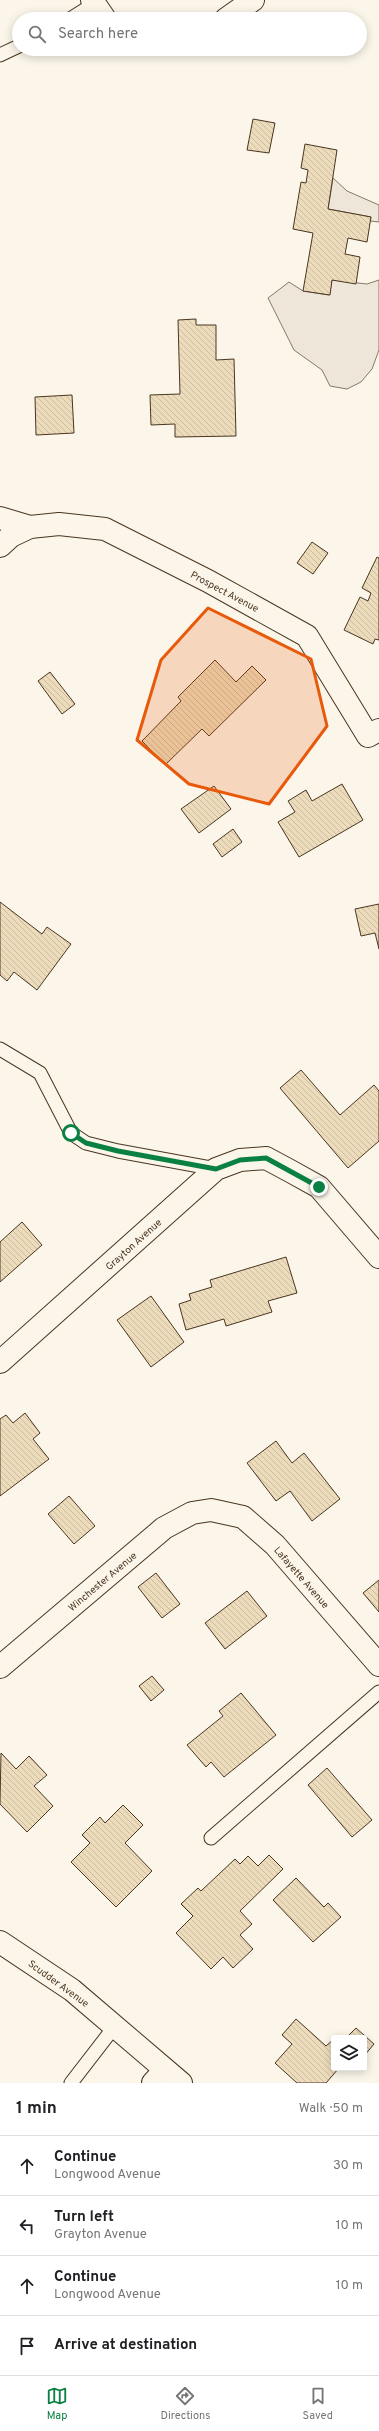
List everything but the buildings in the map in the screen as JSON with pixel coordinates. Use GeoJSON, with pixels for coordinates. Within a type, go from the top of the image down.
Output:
{"type":"FeatureCollection","features":[{"type":"Feature","properties":{"kind":"street"},"geometry":{"type":"LineString","coordinates":[[236,12],[253,0]]}},
{"type":"Feature","properties":{"kind":"street"},"geometry":{"type":"LineString","coordinates":[[0,518],[30,527]]}},
{"type":"Feature","properties":{"kind":"street","name":"Prospect Avenue"},"geometry":{"type":"LineString","coordinates":[[30,527],[59,524],[105,529],[208,581],[307,636],[374,733]]}},
{"type":"Feature","properties":{"kind":"street"},"geometry":{"type":"LineString","coordinates":[[0,546],[11,536],[30,527]]}},
{"type":"Feature","properties":{"kind":"street","name":"Grayton Avenue"},"geometry":{"type":"LineString","coordinates":[[0,1362],[216,1169],[240,1160],[266,1158],[319,1187],[379,1257]]}},
{"type":"Feature","properties":{"kind":"street","name":"Lafayette Avenue"},"geometry":{"type":"LineString","coordinates":[[211,1510],[243,1517],[275,1545],[379,1665]]}},
{"type":"Feature","properties":{"kind":"street","name":"Winchester Avenue"},"geometry":{"type":"LineString","coordinates":[[0,1667],[164,1528],[192,1513],[211,1510]]}},
{"type":"Feature","properties":{"kind":"street","name":"Scudder Avenue"},"geometry":{"type":"LineString","coordinates":[[0,1942],[72,1990],[115,2026],[166,2079]]}},
{"type":"Feature","properties":{"kind":"lane"},"geometry":{"type":"LineString","coordinates":[[87,12],[97,8]]}},
{"type":"Feature","properties":{"kind":"lane"},"geometry":{"type":"LineString","coordinates":[[0,54],[12,49]]}},
{"type":"Feature","properties":{"kind":"lane"},"geometry":{"type":"LineString","coordinates":[[0,1049],[40,1074],[71,1133],[86,1143],[118,1151],[216,1169]]}},
{"type":"Feature","properties":{"kind":"lane"},"geometry":{"type":"LineString","coordinates":[[210,1838],[379,1692]]}},
{"type":"Feature","properties":{"kind":"lane"},"geometry":{"type":"LineString","coordinates":[[71,2083],[115,2026]]}},
{"type":"Feature","properties":{"kind":"highlighted area"},"geometry":{"type":"Polygon","coordinates":[[[208,608],[311,659],[327,726],[269,804],[189,784],[137,740],[161,660],[208,608]]]}},
{"type":"Feature","properties":{"kind":"shaded area"},"geometry":{"type":"Polygon","coordinates":[[[333,178],[347,191],[379,205],[379,222],[370,221],[371,217],[328,209],[333,178]]]}},
{"type":"Feature","properties":{"kind":"shaded area"},"geometry":{"type":"Polygon","coordinates":[[[332,280],[367,284],[379,280],[379,350],[372,369],[361,382],[347,389],[330,386],[322,370],[294,350],[268,298],[289,282],[303,291],[329,295],[332,280]]]}},
{"type":"Feature","properties":{"kind":"route"},"geometry":{"type":"LineString","coordinates":[[71,1133],[86,1143],[118,1151],[216,1169],[240,1160],[266,1158],[319,1187]]}}]}
